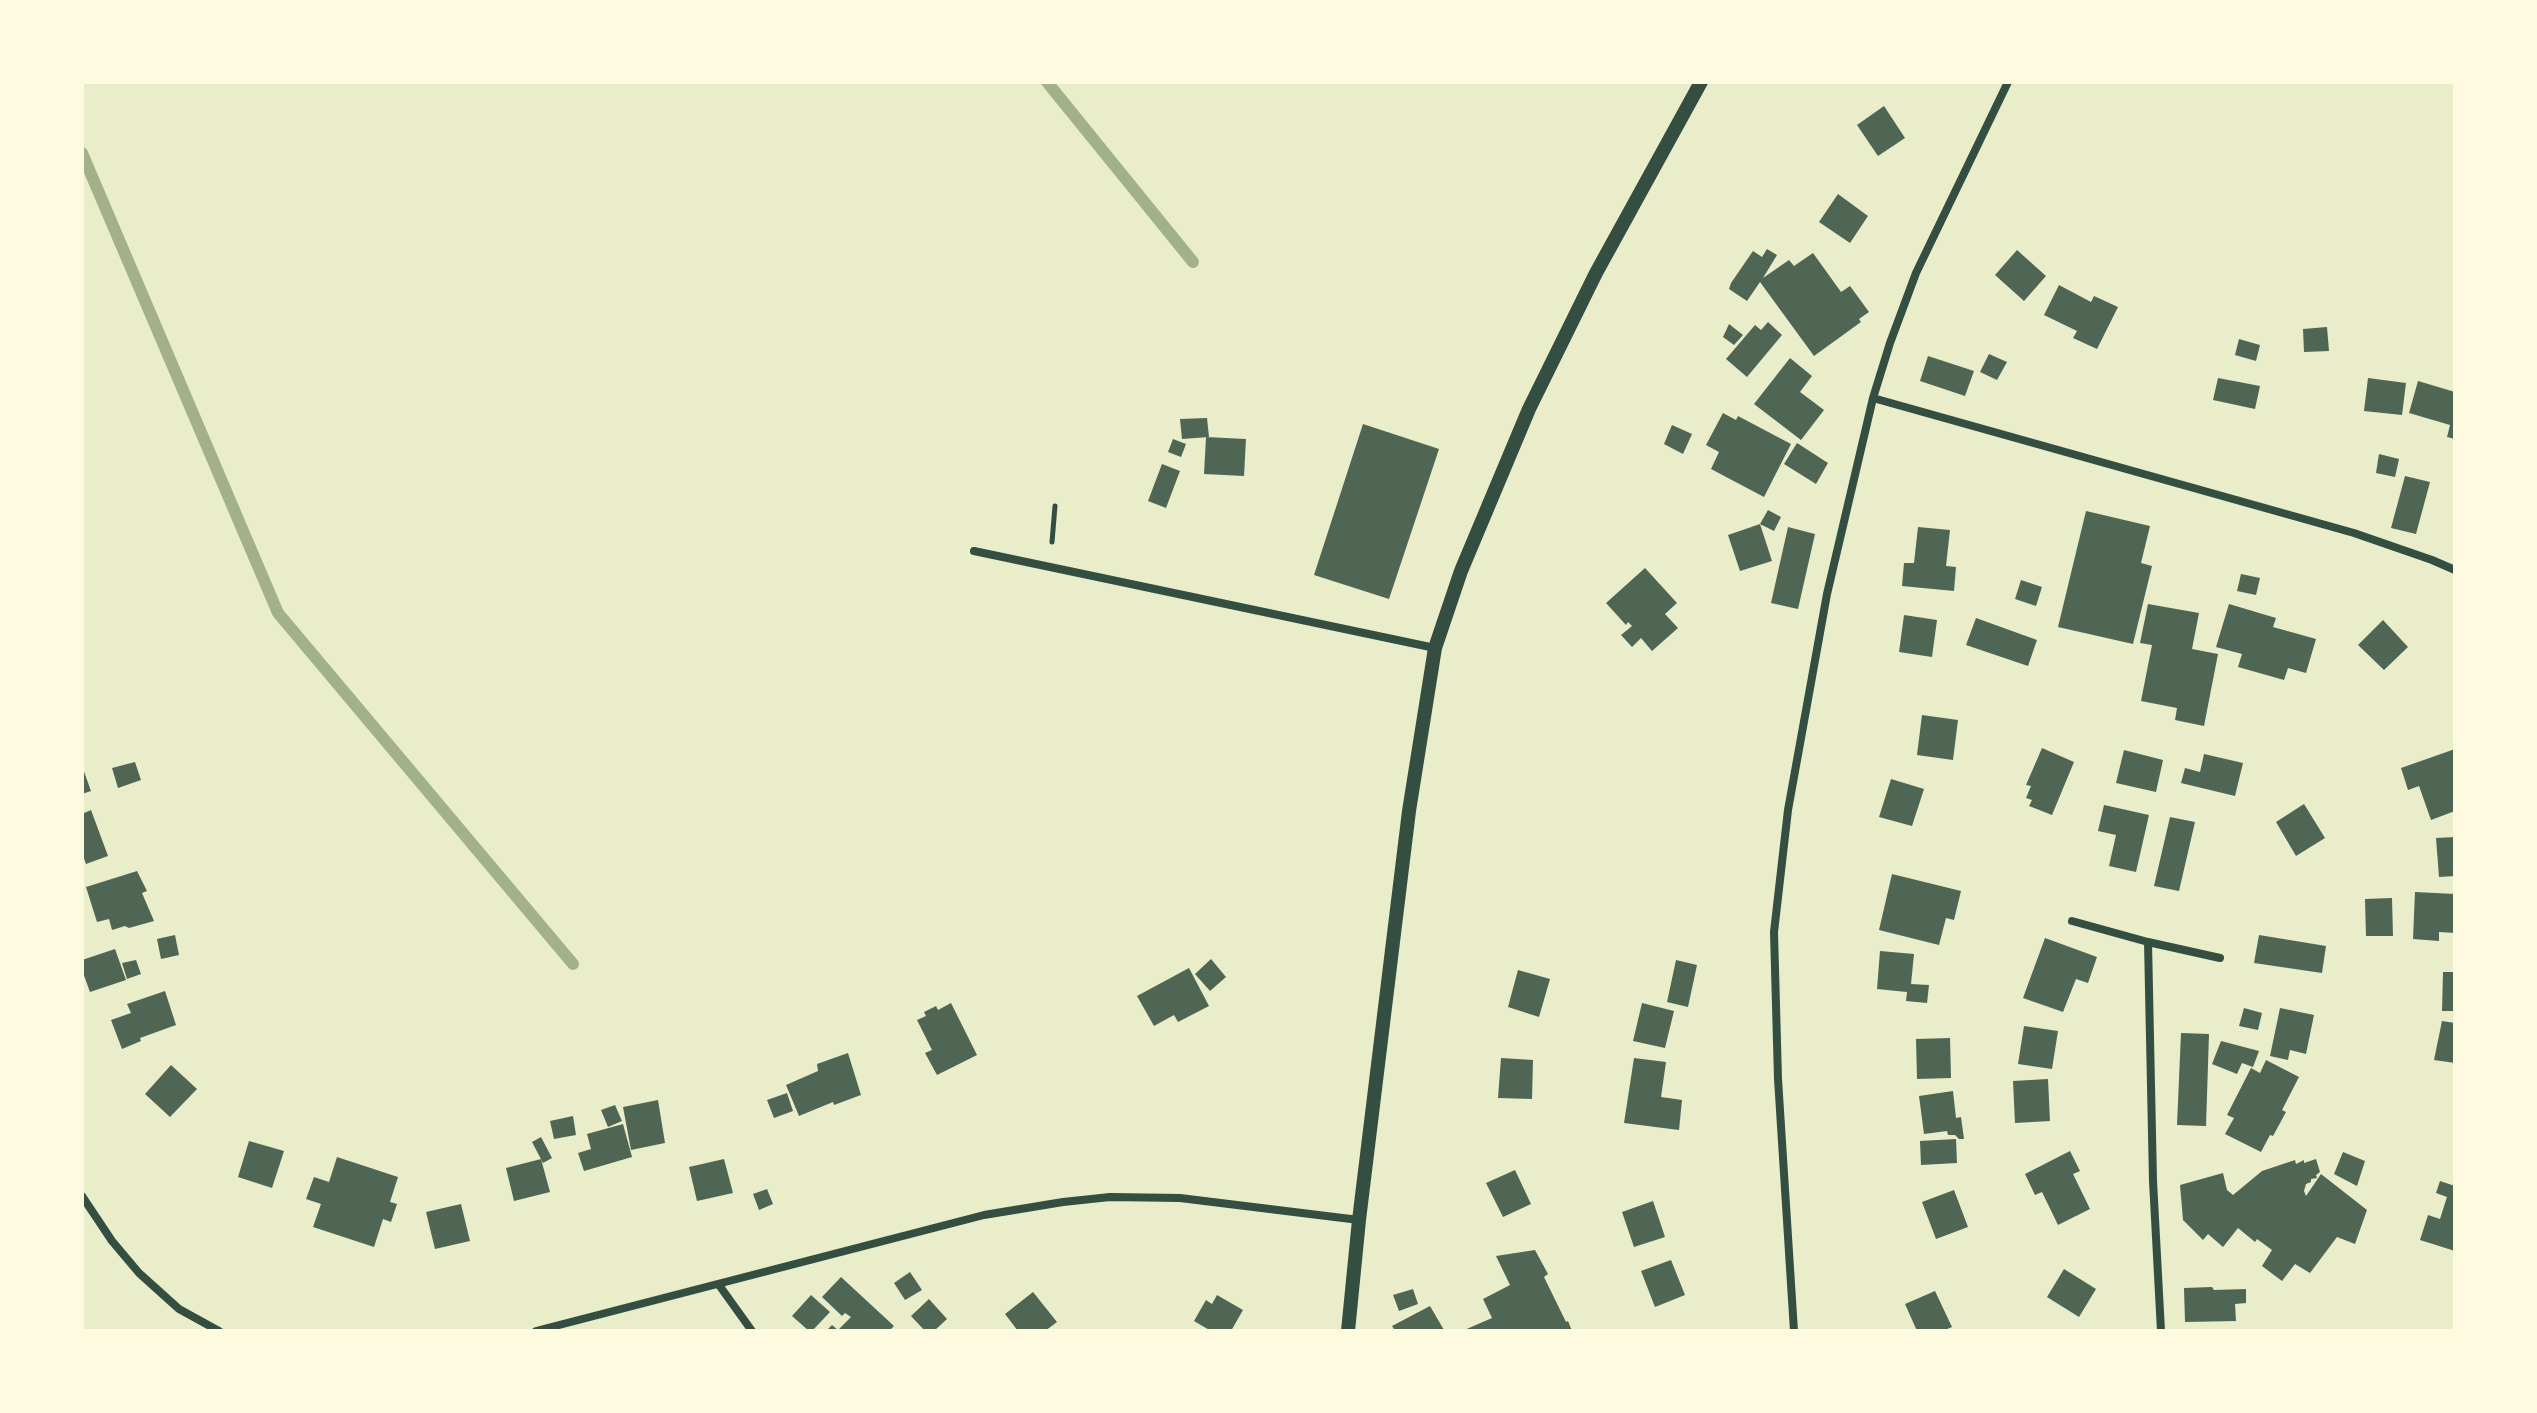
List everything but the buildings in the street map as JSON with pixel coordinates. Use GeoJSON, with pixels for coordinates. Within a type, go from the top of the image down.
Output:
{"type":"FeatureCollection","features":[{"type":"Feature","properties":{"kind":"street"},"geometry":{"type":"LineString","coordinates":[[1348,1331],[1409,811],[1435,648],[1461,571],[1529,409],[1596,273],[1701,82]]}},
{"type":"Feature","properties":{"kind":"street"},"geometry":{"type":"LineString","coordinates":[[1794,1331],[1778,1079],[1774,932],[1788,810],[1827,594],[1873,398],[1916,273],[2008,82]]}},
{"type":"Feature","properties":{"kind":"street"},"geometry":{"type":"LineString","coordinates":[[1873,398],[2354,533],[2455,570]]}},
{"type":"Feature","properties":{"kind":"street"},"geometry":{"type":"LineString","coordinates":[[974,551],[1435,648]]}},
{"type":"Feature","properties":{"kind":"street"},"geometry":{"type":"LineString","coordinates":[[2072,921],[2220,958]]}},
{"type":"Feature","properties":{"kind":"street"},"geometry":{"type":"LineString","coordinates":[[2148,942],[2153,1181],[2161,1331]]}},
{"type":"Feature","properties":{"kind":"street"},"geometry":{"type":"LineString","coordinates":[[82,1196],[112,1241],[139,1273],[179,1309],[219,1331]]}},
{"type":"Feature","properties":{"kind":"street"},"geometry":{"type":"LineString","coordinates":[[536,1331],[984,1215],[1079,1200],[1180,1198],[1359,1220]]}},
{"type":"Feature","properties":{"kind":"street"},"geometry":{"type":"LineString","coordinates":[[719,1285],[752,1331]]}},
{"type":"Feature","properties":{"kind":"path"},"geometry":{"type":"LineString","coordinates":[[1049,567],[1055,506]]}},
{"type":"Feature","properties":{"kind":"waterway"},"geometry":{"type":"LineString","coordinates":[[1047,82],[1193,262]]}},
{"type":"Feature","properties":{"kind":"waterway"},"geometry":{"type":"LineString","coordinates":[[82,153],[278,613],[573,964]]}}]}
